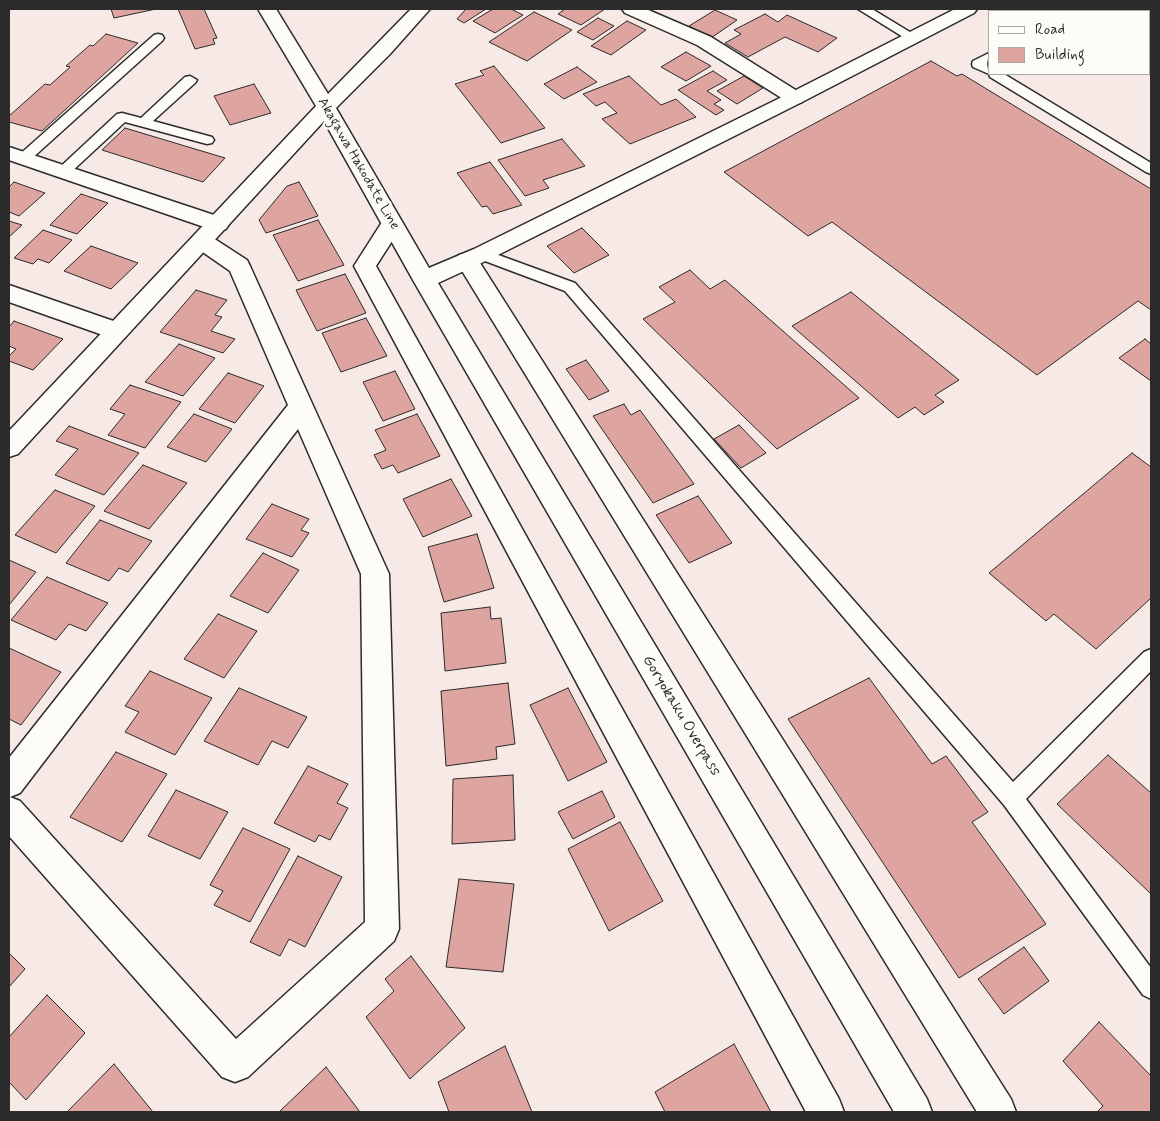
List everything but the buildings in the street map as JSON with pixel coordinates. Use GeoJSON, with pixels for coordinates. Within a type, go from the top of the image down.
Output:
{"type":"FeatureCollection","features":[{"type":"Feature","properties":{"kind":"street","name":"Akagawa Hakodate Line"},"geometry":{"type":"LineString","coordinates":[[266,9],[326,107],[448,321]]}},
{"type":"Feature","properties":{"kind":"street"},"geometry":{"type":"LineString","coordinates":[[9,448],[326,107],[421,9]]}},
{"type":"Feature","properties":{"kind":"street"},"geometry":{"type":"LineString","coordinates":[[631,9],[704,42],[795,98]]}},
{"type":"Feature","properties":{"kind":"street"},"geometry":{"type":"LineString","coordinates":[[424,280],[474,258],[795,98],[968,9]]}},
{"type":"Feature","properties":{"kind":"street"},"geometry":{"type":"LineString","coordinates":[[9,812],[235,1064],[382,928],[375,574],[238,266],[210,232],[64,171],[16,156]]}},
{"type":"Feature","properties":{"kind":"street"},"geometry":{"type":"LineString","coordinates":[[392,224],[365,266],[826,1112]]}},
{"type":"Feature","properties":{"kind":"street"},"geometry":{"type":"LineString","coordinates":[[474,258],[998,1112]]}},
{"type":"Feature","properties":{"kind":"street"},"geometry":{"type":"LineString","coordinates":[[9,293],[117,331]]}},
{"type":"Feature","properties":{"kind":"street","name":"Goryokaku Overpass"},"geometry":{"type":"LineString","coordinates":[[448,321],[914,1112]]}},
{"type":"Feature","properties":{"kind":"street"},"geometry":{"type":"LineString","coordinates":[[9,782],[300,408]]}},
{"type":"Feature","properties":{"kind":"lane"},"geometry":{"type":"LineString","coordinates":[[864,9],[912,38]]}},
{"type":"Feature","properties":{"kind":"lane"},"geometry":{"type":"LineString","coordinates":[[16,156],[158,38]]}},
{"type":"Feature","properties":{"kind":"lane"},"geometry":{"type":"LineString","coordinates":[[988,59],[978,64],[988,69]]}},
{"type":"Feature","properties":{"kind":"lane"},"geometry":{"type":"LineString","coordinates":[[997,75],[1151,169]]}},
{"type":"Feature","properties":{"kind":"lane"},"geometry":{"type":"LineString","coordinates":[[143,123],[190,80]]}},
{"type":"Feature","properties":{"kind":"lane"},"geometry":{"type":"LineString","coordinates":[[64,171],[122,117],[207,140]]}},
{"type":"Feature","properties":{"kind":"lane"},"geometry":{"type":"LineString","coordinates":[[474,258],[570,287],[1012,798],[1151,987]]}},
{"type":"Feature","properties":{"kind":"lane"},"geometry":{"type":"LineString","coordinates":[[1012,798],[1151,658]]}}]}
